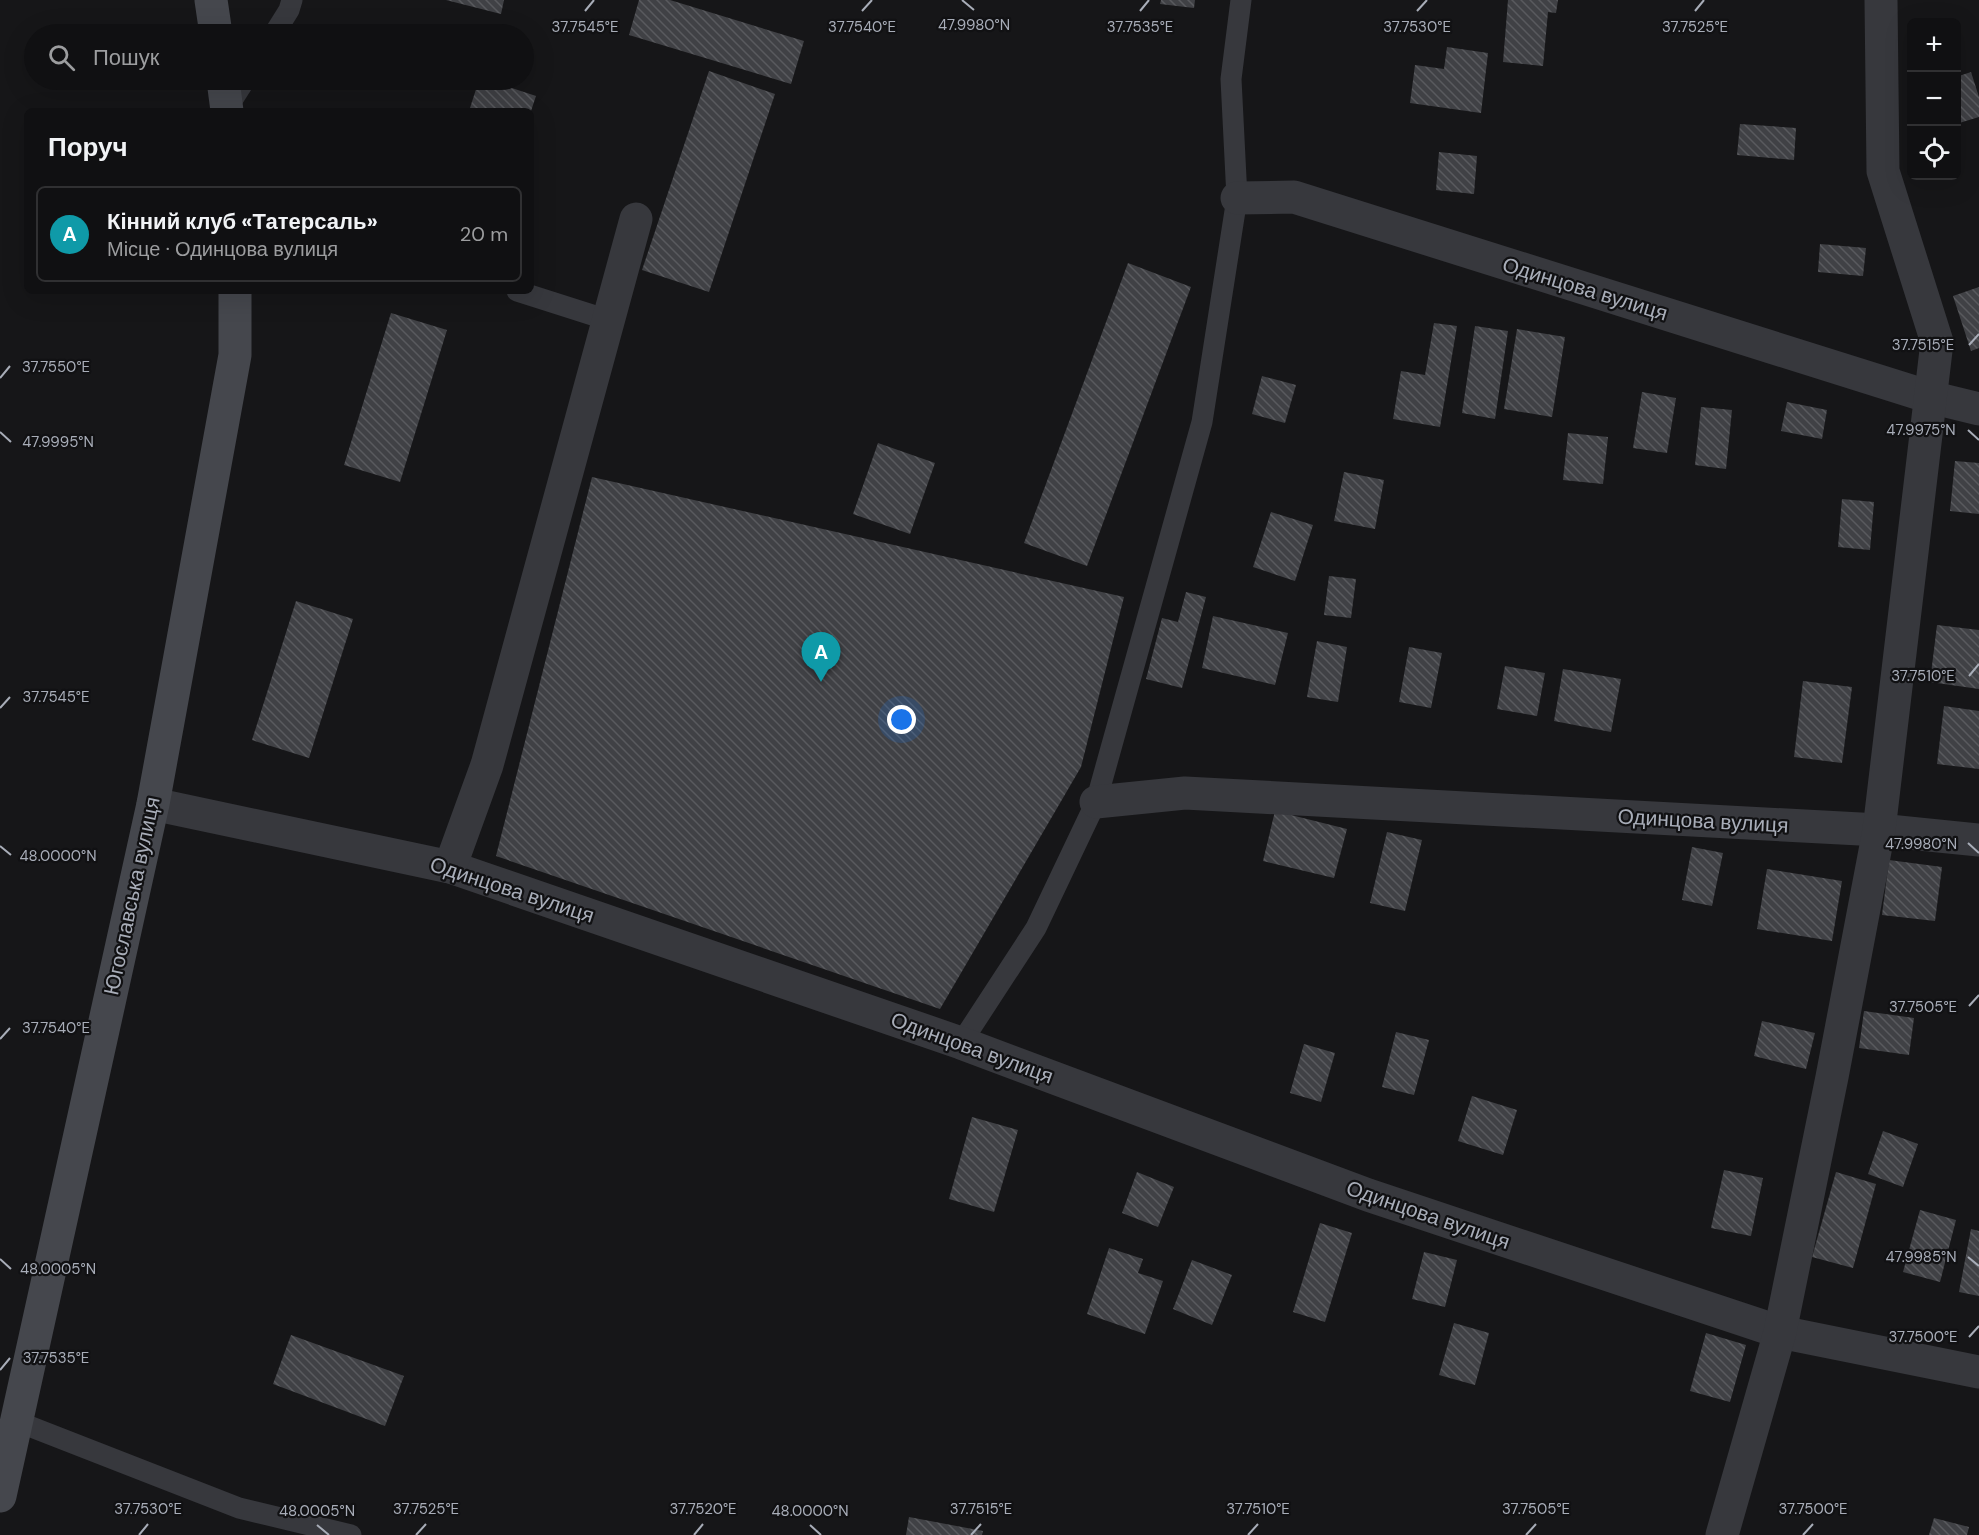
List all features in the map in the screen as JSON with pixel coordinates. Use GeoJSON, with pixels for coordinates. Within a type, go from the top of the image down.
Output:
{"type":"FeatureCollection","features":[{"type":"Feature","properties":{"kind":"main road"},"geometry":{"type":"LineString","coordinates":[[211,0],[215,24]]}},
{"type":"Feature","properties":{"kind":"main road","name":"Югославська вулиця"},"geometry":{"type":"LineString","coordinates":[[0,1496],[153,804],[235,355],[235,294]]}},
{"type":"Feature","properties":{"kind":"street"},"geometry":{"type":"LineString","coordinates":[[1722,1535],[1780,1332],[1879,830],[1936,342],[1883,171],[1881,0]]}},
{"type":"Feature","properties":{"kind":"street","name":"Одинцова вулиця"},"geometry":{"type":"LineString","coordinates":[[1237,198],[1294,197],[1930,397],[1979,409]]}},
{"type":"Feature","properties":{"kind":"street"},"geometry":{"type":"LineString","coordinates":[[450,867],[487,765],[636,219]]}},
{"type":"Feature","properties":{"kind":"street"},"geometry":{"type":"LineString","coordinates":[[1930,397],[1979,384]]}},
{"type":"Feature","properties":{"kind":"street","name":"Одинцова вулиця"},"geometry":{"type":"LineString","coordinates":[[1096,802],[1185,793],[1879,830],[1979,840]]}},
{"type":"Feature","properties":{"kind":"street","name":"Одинцова вулиця"},"geometry":{"type":"LineString","coordinates":[[153,804],[450,867],[961,1043],[1368,1195],[1780,1332],[1979,1372]]}},
{"type":"Feature","properties":{"kind":"lane"},"geometry":{"type":"LineString","coordinates":[[280,24],[292,0]]}},
{"type":"Feature","properties":{"kind":"lane"},"geometry":{"type":"LineString","coordinates":[[961,1043],[1036,928],[1096,802],[1202,422],[1237,198],[1231,79],[1241,0]]}},
{"type":"Feature","properties":{"kind":"lane"},"geometry":{"type":"LineString","coordinates":[[526,294],[608,320]]}},
{"type":"Feature","properties":{"kind":"lane"},"geometry":{"type":"LineString","coordinates":[[16,1421],[239,1508],[351,1535]]}},
{"type":"Feature","properties":{"kind":"building"},"geometry":{"type":"Polygon","coordinates":[[[446,0],[504,0],[501,14],[446,0]]]}},
{"type":"Feature","properties":{"kind":"building"},"geometry":{"type":"Polygon","coordinates":[[[639,0],[670,0],[804,41],[791,84],[629,35],[639,0]]]}},
{"type":"Feature","properties":{"kind":"building"},"geometry":{"type":"Polygon","coordinates":[[[1161,0],[1195,0],[1194,8],[1160,4],[1161,0]]]}},
{"type":"Feature","properties":{"kind":"building"},"geometry":{"type":"Polygon","coordinates":[[[1508,0],[1558,0],[1556,13],[1548,12],[1543,66],[1503,62],[1508,0]]]}},
{"type":"Feature","properties":{"kind":"building"},"geometry":{"type":"Polygon","coordinates":[[[1447,47],[1488,53],[1481,113],[1410,103],[1415,65],[1444,69],[1447,47]]]}},
{"type":"Feature","properties":{"kind":"building"},"geometry":{"type":"Polygon","coordinates":[[[709,71],[775,94],[709,292],[642,270],[709,71]]]}},
{"type":"Feature","properties":{"kind":"building"},"geometry":{"type":"Polygon","coordinates":[[[1971,72],[1979,97],[1979,117],[1961,122],[1961,75],[1971,72]]]}},
{"type":"Feature","properties":{"kind":"building"},"geometry":{"type":"Polygon","coordinates":[[[476,90],[518,90],[536,96],[532,108],[470,108],[476,90]]]}},
{"type":"Feature","properties":{"kind":"building"},"geometry":{"type":"Polygon","coordinates":[[[1740,124],[1796,128],[1794,160],[1737,155],[1740,124]]]}},
{"type":"Feature","properties":{"kind":"building"},"geometry":{"type":"Polygon","coordinates":[[[1439,152],[1477,156],[1474,194],[1436,190],[1439,152]]]}},
{"type":"Feature","properties":{"kind":"building"},"geometry":{"type":"Polygon","coordinates":[[[1820,244],[1866,248],[1863,276],[1818,272],[1820,244]]]}},
{"type":"Feature","properties":{"kind":"building"},"geometry":{"type":"Polygon","coordinates":[[[1128,263],[1191,287],[1087,566],[1024,543],[1128,263]]]}},
{"type":"Feature","properties":{"kind":"building"},"geometry":{"type":"Polygon","coordinates":[[[1979,287],[1979,348],[1971,351],[1953,296],[1979,287]]]}},
{"type":"Feature","properties":{"kind":"building"},"geometry":{"type":"Polygon","coordinates":[[[391,313],[447,330],[400,482],[344,465],[391,313]]]}},
{"type":"Feature","properties":{"kind":"building"},"geometry":{"type":"Polygon","coordinates":[[[1434,323],[1457,326],[1440,427],[1393,419],[1401,371],[1425,375],[1434,323]]]}},
{"type":"Feature","properties":{"kind":"building"},"geometry":{"type":"Polygon","coordinates":[[[1475,326],[1508,331],[1495,419],[1462,413],[1475,326]]]}},
{"type":"Feature","properties":{"kind":"building"},"geometry":{"type":"Polygon","coordinates":[[[1517,329],[1565,337],[1552,417],[1504,409],[1517,329]]]}},
{"type":"Feature","properties":{"kind":"building"},"geometry":{"type":"Polygon","coordinates":[[[1262,376],[1296,385],[1285,423],[1252,414],[1262,376]]]}},
{"type":"Feature","properties":{"kind":"building"},"geometry":{"type":"Polygon","coordinates":[[[1642,392],[1676,398],[1667,453],[1633,448],[1642,392]]]}},
{"type":"Feature","properties":{"kind":"building"},"geometry":{"type":"Polygon","coordinates":[[[1787,402],[1827,410],[1822,439],[1781,431],[1787,402]]]}},
{"type":"Feature","properties":{"kind":"building"},"geometry":{"type":"Polygon","coordinates":[[[1701,407],[1732,410],[1726,469],[1695,465],[1701,407]]]}},
{"type":"Feature","properties":{"kind":"building"},"geometry":{"type":"Polygon","coordinates":[[[1568,433],[1608,437],[1603,484],[1563,480],[1568,433]]]}},
{"type":"Feature","properties":{"kind":"building"},"geometry":{"type":"Polygon","coordinates":[[[878,443],[935,463],[910,534],[853,514],[878,443]]]}},
{"type":"Feature","properties":{"kind":"building"},"geometry":{"type":"Polygon","coordinates":[[[1955,461],[1979,463],[1979,514],[1950,511],[1955,461]]]}},
{"type":"Feature","properties":{"kind":"building"},"geometry":{"type":"Polygon","coordinates":[[[1344,472],[1384,480],[1375,529],[1334,521],[1344,472]]]}},
{"type":"Feature","properties":{"kind":"building"},"geometry":{"type":"Polygon","coordinates":[[[592,477],[1124,597],[1081,767],[940,1009],[496,856],[592,477]]]}},
{"type":"Feature","properties":{"kind":"building"},"geometry":{"type":"Polygon","coordinates":[[[1842,499],[1874,502],[1870,550],[1838,547],[1842,499]]]}},
{"type":"Feature","properties":{"kind":"building"},"geometry":{"type":"Polygon","coordinates":[[[1271,512],[1313,525],[1295,581],[1253,567],[1271,512]]]}},
{"type":"Feature","properties":{"kind":"building"},"geometry":{"type":"Polygon","coordinates":[[[1329,576],[1356,579],[1351,618],[1324,615],[1329,576]]]}},
{"type":"Feature","properties":{"kind":"building"},"geometry":{"type":"Polygon","coordinates":[[[1186,592],[1206,597],[1182,688],[1146,679],[1162,618],[1178,622],[1186,592]]]}},
{"type":"Feature","properties":{"kind":"building"},"geometry":{"type":"Polygon","coordinates":[[[296,601],[353,619],[309,758],[252,740],[296,601]]]}},
{"type":"Feature","properties":{"kind":"building"},"geometry":{"type":"Polygon","coordinates":[[[1213,616],[1288,633],[1275,685],[1202,668],[1213,616]]]}},
{"type":"Feature","properties":{"kind":"building"},"geometry":{"type":"Polygon","coordinates":[[[1937,625],[1979,630],[1979,689],[1930,682],[1937,625]]]}},
{"type":"Feature","properties":{"kind":"building"},"geometry":{"type":"Polygon","coordinates":[[[1317,641],[1347,647],[1338,702],[1307,697],[1317,641]]]}},
{"type":"Feature","properties":{"kind":"building"},"geometry":{"type":"Polygon","coordinates":[[[1409,647],[1442,653],[1431,708],[1399,702],[1409,647]]]}},
{"type":"Feature","properties":{"kind":"building"},"geometry":{"type":"Polygon","coordinates":[[[1505,666],[1545,673],[1537,716],[1497,709],[1505,666]]]}},
{"type":"Feature","properties":{"kind":"building"},"geometry":{"type":"Polygon","coordinates":[[[1563,669],[1621,679],[1611,732],[1554,721],[1563,669]]]}},
{"type":"Feature","properties":{"kind":"building"},"geometry":{"type":"Polygon","coordinates":[[[1803,681],[1852,687],[1842,763],[1794,757],[1803,681]]]}},
{"type":"Feature","properties":{"kind":"building"},"geometry":{"type":"Polygon","coordinates":[[[1944,706],[1979,711],[1979,769],[1937,764],[1944,706]]]}},
{"type":"Feature","properties":{"kind":"building"},"geometry":{"type":"Polygon","coordinates":[[[1275,811],[1347,829],[1334,878],[1263,861],[1275,811]]]}},
{"type":"Feature","properties":{"kind":"building"},"geometry":{"type":"Polygon","coordinates":[[[1387,832],[1422,840],[1405,911],[1370,903],[1387,832]]]}},
{"type":"Feature","properties":{"kind":"building"},"geometry":{"type":"Polygon","coordinates":[[[1692,847],[1723,853],[1712,906],[1682,900],[1692,847]]]}},
{"type":"Feature","properties":{"kind":"building"},"geometry":{"type":"Polygon","coordinates":[[[1889,860],[1942,867],[1935,921],[1882,915],[1889,860]]]}},
{"type":"Feature","properties":{"kind":"building"},"geometry":{"type":"Polygon","coordinates":[[[1767,869],[1842,881],[1832,941],[1757,929],[1767,869]]]}},
{"type":"Feature","properties":{"kind":"building"},"geometry":{"type":"Polygon","coordinates":[[[1864,1011],[1914,1018],[1909,1055],[1859,1048],[1864,1011]]]}},
{"type":"Feature","properties":{"kind":"building"},"geometry":{"type":"Polygon","coordinates":[[[1762,1021],[1815,1033],[1806,1069],[1754,1056],[1762,1021]]]}},
{"type":"Feature","properties":{"kind":"building"},"geometry":{"type":"Polygon","coordinates":[[[1396,1032],[1429,1040],[1414,1095],[1382,1087],[1396,1032]]]}},
{"type":"Feature","properties":{"kind":"building"},"geometry":{"type":"Polygon","coordinates":[[[1304,1044],[1335,1053],[1321,1102],[1290,1093],[1304,1044]]]}},
{"type":"Feature","properties":{"kind":"building"},"geometry":{"type":"Polygon","coordinates":[[[1472,1096],[1517,1110],[1503,1155],[1458,1141],[1472,1096]]]}},
{"type":"Feature","properties":{"kind":"building"},"geometry":{"type":"Polygon","coordinates":[[[972,1117],[1018,1130],[994,1212],[949,1199],[972,1117]]]}},
{"type":"Feature","properties":{"kind":"building"},"geometry":{"type":"Polygon","coordinates":[[[1883,1131],[1918,1144],[1903,1187],[1868,1174],[1883,1131]]]}},
{"type":"Feature","properties":{"kind":"building"},"geometry":{"type":"Polygon","coordinates":[[[1724,1170],[1763,1178],[1751,1236],[1711,1228],[1724,1170]]]}},
{"type":"Feature","properties":{"kind":"building"},"geometry":{"type":"Polygon","coordinates":[[[1137,1172],[1174,1187],[1158,1227],[1122,1213],[1137,1172]]]}},
{"type":"Feature","properties":{"kind":"building"},"geometry":{"type":"Polygon","coordinates":[[[1836,1172],[1876,1184],[1853,1268],[1812,1257],[1836,1172]]]}},
{"type":"Feature","properties":{"kind":"building"},"geometry":{"type":"Polygon","coordinates":[[[1920,1210],[1956,1220],[1940,1282],[1903,1272],[1920,1210]]]}},
{"type":"Feature","properties":{"kind":"building"},"geometry":{"type":"Polygon","coordinates":[[[1320,1223],[1352,1233],[1325,1322],[1293,1312],[1320,1223]]]}},
{"type":"Feature","properties":{"kind":"building"},"geometry":{"type":"Polygon","coordinates":[[[1971,1229],[1979,1231],[1979,1296],[1959,1292],[1971,1229]]]}},
{"type":"Feature","properties":{"kind":"building"},"geometry":{"type":"Polygon","coordinates":[[[1109,1248],[1143,1259],[1138,1273],[1163,1281],[1145,1334],[1087,1314],[1109,1248]]]}},
{"type":"Feature","properties":{"kind":"building"},"geometry":{"type":"Polygon","coordinates":[[[1424,1252],[1457,1260],[1445,1307],[1412,1299],[1424,1252]]]}},
{"type":"Feature","properties":{"kind":"building"},"geometry":{"type":"Polygon","coordinates":[[[1192,1260],[1232,1275],[1212,1325],[1173,1309],[1192,1260]]]}},
{"type":"Feature","properties":{"kind":"building"},"geometry":{"type":"Polygon","coordinates":[[[1454,1323],[1489,1333],[1475,1385],[1439,1375],[1454,1323]]]}},
{"type":"Feature","properties":{"kind":"building"},"geometry":{"type":"Polygon","coordinates":[[[1706,1333],[1746,1345],[1730,1402],[1690,1391],[1706,1333]]]}},
{"type":"Feature","properties":{"kind":"building"},"geometry":{"type":"Polygon","coordinates":[[[291,1335],[404,1376],[385,1426],[273,1384],[291,1335]]]}},
{"type":"Feature","properties":{"kind":"building"},"geometry":{"type":"Polygon","coordinates":[[[909,1517],[983,1531],[982,1535],[906,1535],[909,1517]]]}},
{"type":"Feature","properties":{"kind":"building"},"geometry":{"type":"Polygon","coordinates":[[[1934,1518],[1969,1527],[1967,1535],[1929,1535],[1934,1518]]]}},
{"type":"Feature","properties":{"kind":"place","name":"Кінний клуб «Татерсаль»"},"geometry":{"type":"Point","coordinates":[821,682]}}]}
